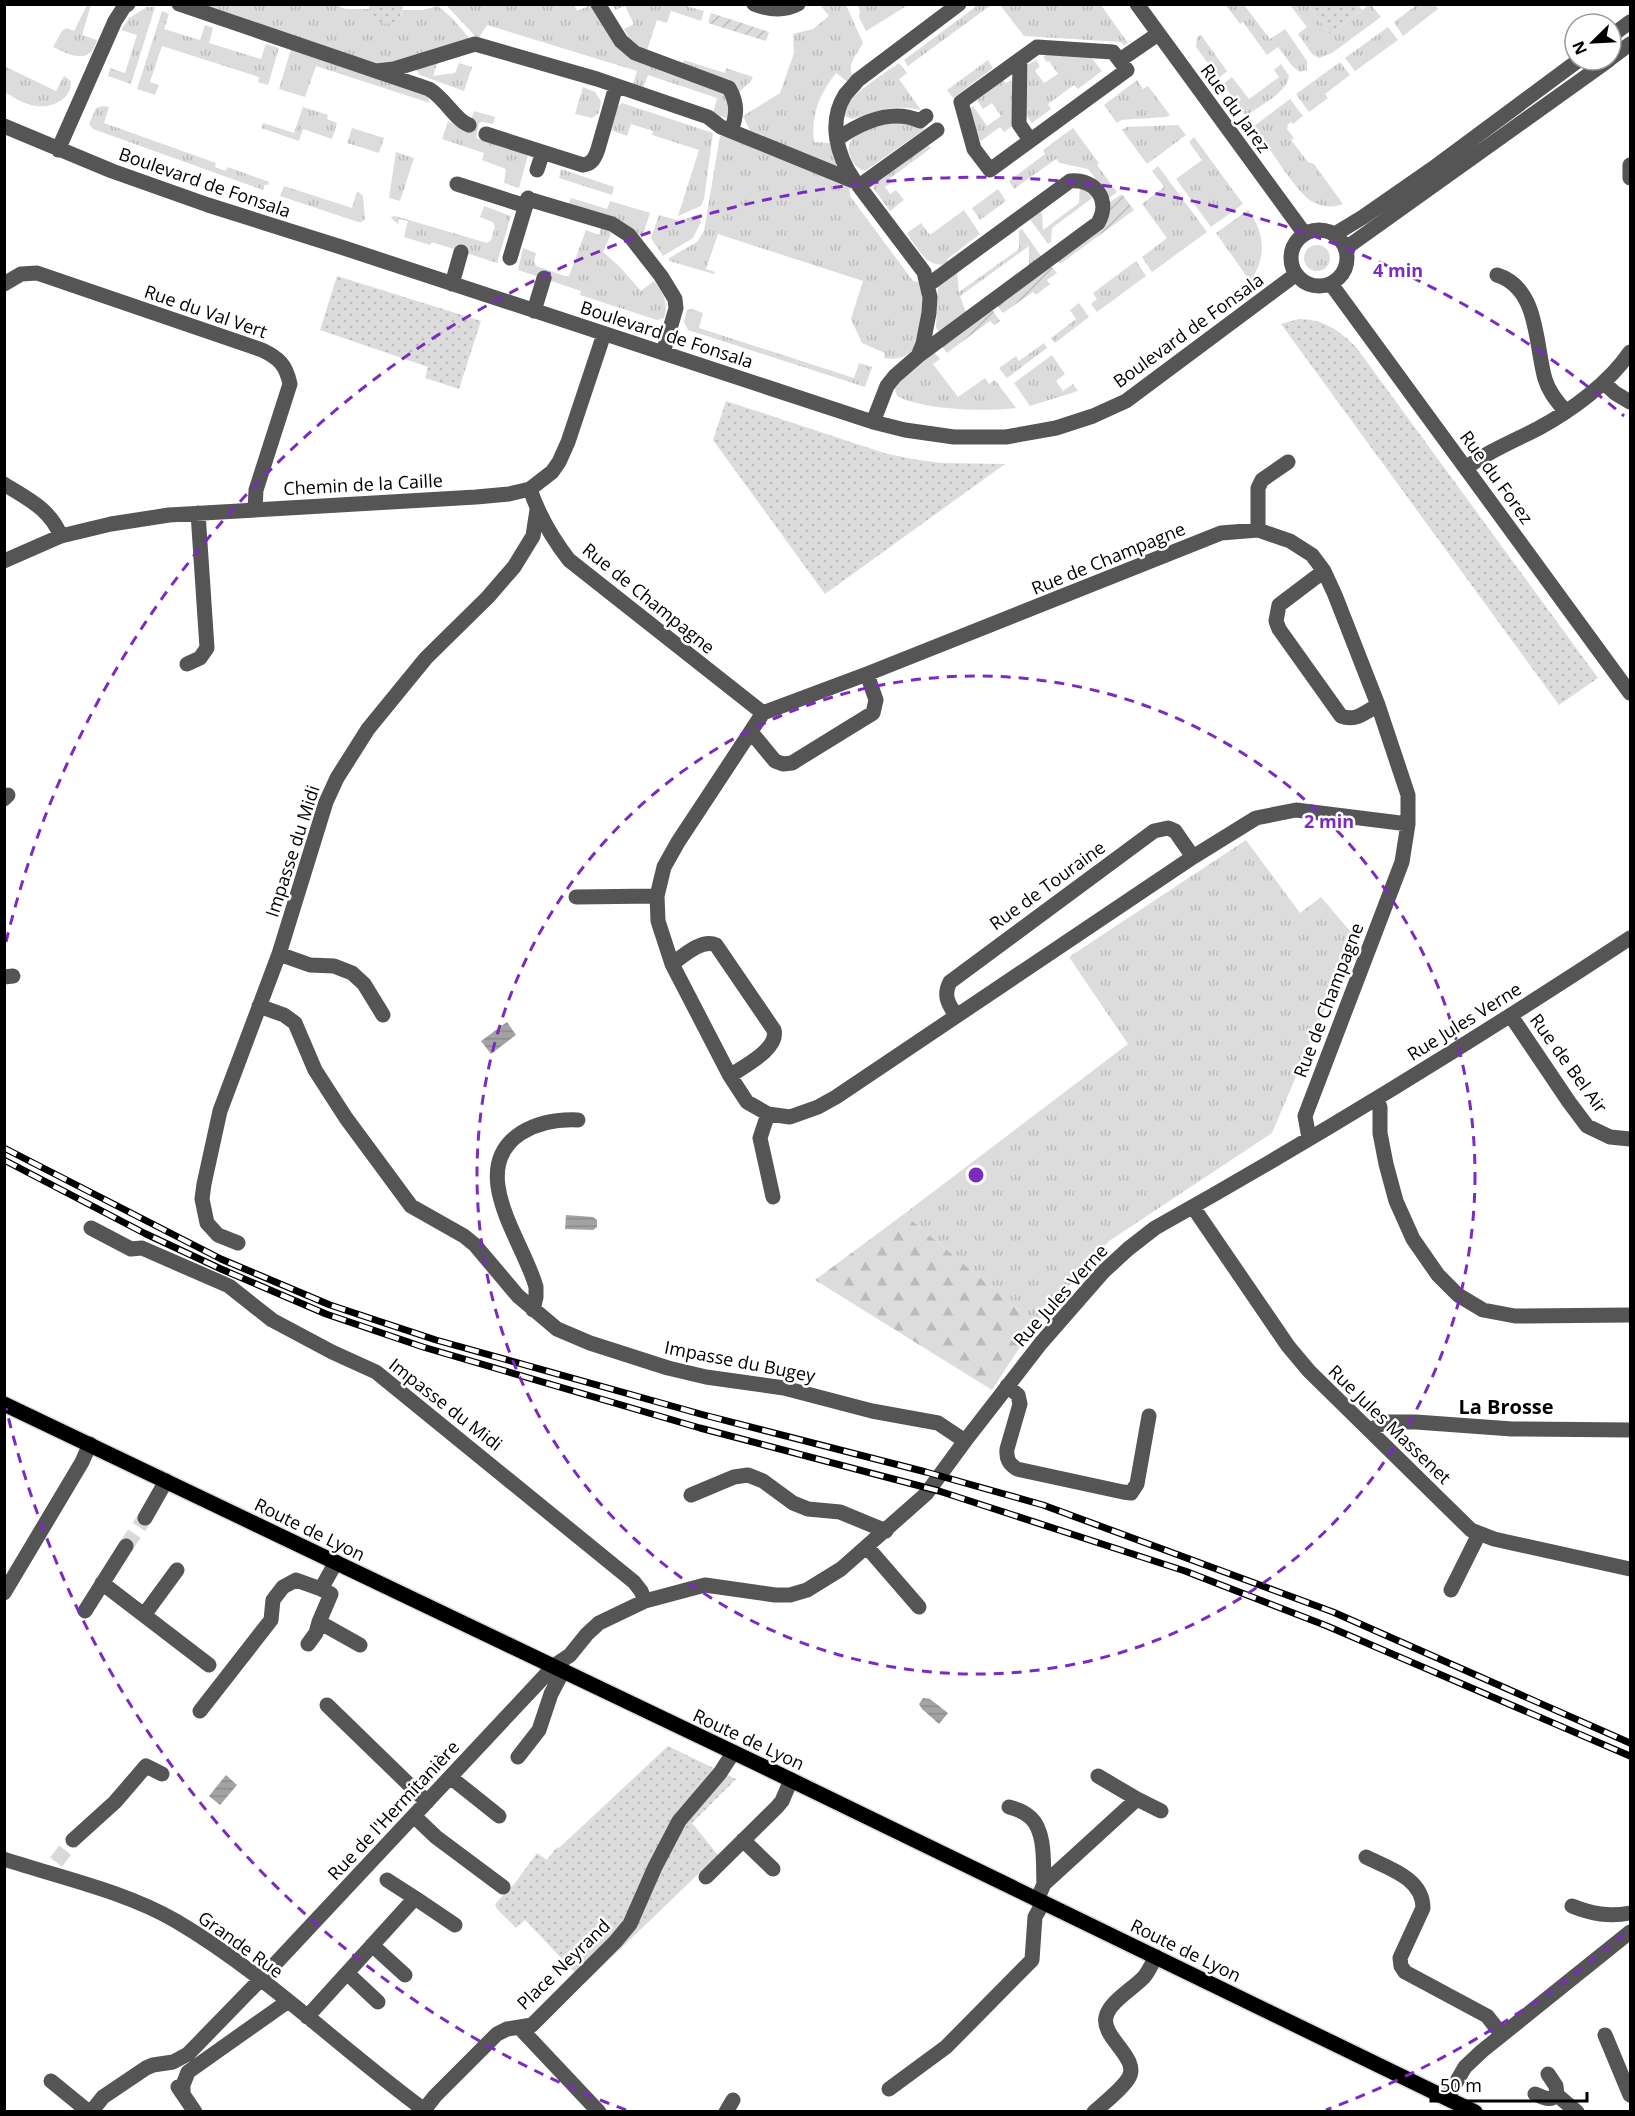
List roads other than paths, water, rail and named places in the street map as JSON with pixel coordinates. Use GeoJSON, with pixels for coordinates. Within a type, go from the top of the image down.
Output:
{"type":"FeatureCollection","features":[{"type":"Feature","properties":{"kind":"main road","name":"Route de Lyon"},"geometry":{"type":"LineString","coordinates":[[4,1404],[791,1780],[1475,2112]]}},
{"type":"Feature","properties":{"kind":"street"},"geometry":{"type":"LineString","coordinates":[[58,150],[115,21],[128,4]]}},
{"type":"Feature","properties":{"kind":"street"},"geometry":{"type":"LineString","coordinates":[[179,4],[429,89],[440,95],[463,123],[469,125]]}},
{"type":"Feature","properties":{"kind":"street"},"geometry":{"type":"LineString","coordinates":[[598,4],[621,41],[635,52],[729,88],[737,111],[731,131]]}},
{"type":"Feature","properties":{"kind":"street"},"geometry":{"type":"LineString","coordinates":[[754,4],[769,9],[783,10],[798,4]]}},
{"type":"Feature","properties":{"kind":"street"},"geometry":{"type":"LineString","coordinates":[[918,356],[929,313],[928,285],[924,272],[844,165],[838,147],[836,129],[845,95],[858,80],[959,4]]}},
{"type":"Feature","properties":{"kind":"street","name":"Rue du Jarez"},"geometry":{"type":"LineString","coordinates":[[1137,4],[1304,233]]}},
{"type":"Feature","properties":{"kind":"street"},"geometry":{"type":"LineString","coordinates":[[1120,60],[1158,34]]}},
{"type":"Feature","properties":{"kind":"street"},"geometry":{"type":"LineString","coordinates":[[376,71],[394,69],[476,44],[616,86],[708,117],[718,126],[858,184]]}},
{"type":"Feature","properties":{"kind":"street"},"geometry":{"type":"LineString","coordinates":[[1037,47],[1113,52],[1127,70],[990,170],[974,149],[961,102],[1020,60],[1037,47]]}},
{"type":"Feature","properties":{"kind":"street"},"geometry":{"type":"LineString","coordinates":[[1020,60],[1019,124],[1030,140]]}},
{"type":"Feature","properties":{"kind":"street"},"geometry":{"type":"LineString","coordinates":[[1346,248],[1564,72]]}},
{"type":"Feature","properties":{"kind":"street"},"geometry":{"type":"LineString","coordinates":[[1335,234],[1436,174],[1590,72]]}},
{"type":"Feature","properties":{"kind":"street"},"geometry":{"type":"LineString","coordinates":[[486,134],[583,165],[592,162],[598,149],[616,86]]}},
{"type":"Feature","properties":{"kind":"street"},"geometry":{"type":"LineString","coordinates":[[837,139],[854,127],[871,120],[901,115],[920,121],[926,116]]}},
{"type":"Feature","properties":{"kind":"street","name":"Boulevard de Fonsala"},"geometry":{"type":"LineString","coordinates":[[4,126],[112,171],[208,205],[873,422],[905,430],[954,436],[1006,437],[1056,428],[1093,416],[1126,401],[1295,275]]}},
{"type":"Feature","properties":{"kind":"street"},"geometry":{"type":"LineString","coordinates":[[858,184],[937,130]]}},
{"type":"Feature","properties":{"kind":"street"},"geometry":{"type":"LineString","coordinates":[[537,170],[543,152]]}},
{"type":"Feature","properties":{"kind":"street"},"geometry":{"type":"LineString","coordinates":[[1630,165],[1630,178]]}},
{"type":"Feature","properties":{"kind":"street"},"geometry":{"type":"LineString","coordinates":[[873,422],[887,386],[895,376],[918,356],[1098,223],[1103,214],[1103,203],[1097,191],[1089,182],[1070,181],[928,285]]}},
{"type":"Feature","properties":{"kind":"street"},"geometry":{"type":"LineString","coordinates":[[457,184],[528,199],[612,224],[629,235],[661,276],[675,299],[676,308],[663,353]]}},
{"type":"Feature","properties":{"kind":"street"},"geometry":{"type":"LineString","coordinates":[[510,258],[528,199]]}},
{"type":"Feature","properties":{"kind":"street"},"geometry":{"type":"LineString","coordinates":[[1320,229],[1335,234],[1346,248],[1345,270],[1331,284],[1322,287],[1308,285],[1295,275],[1291,264],[1290,254],[1297,240],[1304,233],[1320,229]]}},
{"type":"Feature","properties":{"kind":"street"},"geometry":{"type":"LineString","coordinates":[[452,284],[461,252]]}},
{"type":"Feature","properties":{"kind":"street","name":"Rue du Val Vert"},"geometry":{"type":"LineString","coordinates":[[4,284],[21,274],[37,273],[262,350],[278,358],[288,371],[290,384],[256,490],[255,509]]}},
{"type":"Feature","properties":{"kind":"street"},"geometry":{"type":"LineString","coordinates":[[1497,275],[1510,279],[1525,295],[1545,381],[1552,396],[1565,411]]}},
{"type":"Feature","properties":{"kind":"street"},"geometry":{"type":"LineString","coordinates":[[534,310],[544,278]]}},
{"type":"Feature","properties":{"kind":"street","name":"Rue du Forez"},"geometry":{"type":"LineString","coordinates":[[1331,284],[1630,693]]}},
{"type":"Feature","properties":{"kind":"street"},"geometry":{"type":"LineString","coordinates":[[530,489],[552,472],[560,462],[604,334]]}},
{"type":"Feature","properties":{"kind":"street"},"geometry":{"type":"LineString","coordinates":[[1466,468],[1479,457],[1540,427],[1565,411],[1604,383],[1630,352]]}},
{"type":"Feature","properties":{"kind":"street"},"geometry":{"type":"LineString","coordinates":[[1604,383],[1630,402]]}},
{"type":"Feature","properties":{"kind":"street"},"geometry":{"type":"LineString","coordinates":[[1258,530],[1258,488],[1262,480],[1288,462]]}},
{"type":"Feature","properties":{"kind":"street"},"geometry":{"type":"LineString","coordinates":[[4,484],[44,510],[55,521],[60,536]]}},
{"type":"Feature","properties":{"kind":"street","name":"Chemin de la Caille"},"geometry":{"type":"LineString","coordinates":[[4,561],[60,536],[111,524],[169,515],[476,497],[509,494],[530,489]]}},
{"type":"Feature","properties":{"kind":"street","name":"Rue de Champagne"},"geometry":{"type":"LineString","coordinates":[[530,489],[537,510],[550,535],[569,560],[763,713],[1221,534],[1258,530],[1290,541],[1312,555],[1335,595],[1378,705],[1408,795],[1408,824],[1402,862],[1305,1116],[1305,1127],[1309,1138]]}},
{"type":"Feature","properties":{"kind":"street","name":"Impasse du Midi"},"geometry":{"type":"LineString","coordinates":[[238,1243],[218,1235],[207,1223],[202,1199],[220,1111],[279,954],[326,802],[337,778],[368,729],[412,675],[514,567],[533,536],[537,510]]}},
{"type":"Feature","properties":{"kind":"street"},"geometry":{"type":"LineString","coordinates":[[187,664],[200,658],[207,648],[198,513]]}},
{"type":"Feature","properties":{"kind":"street"},"geometry":{"type":"LineString","coordinates":[[1323,571],[1279,604],[1276,621],[1279,629],[1341,716],[1347,719],[1355,718],[1378,705]]}},
{"type":"Feature","properties":{"kind":"street"},"geometry":{"type":"LineString","coordinates":[[751,732],[775,761],[783,764],[798,760],[873,713],[876,700],[867,674]]}},
{"type":"Feature","properties":{"kind":"street"},"geometry":{"type":"LineString","coordinates":[[763,713],[678,842],[664,867],[657,896],[658,921],[672,964],[730,1076],[747,1102],[768,1114],[790,1117],[818,1107],[836,1097],[1247,823],[1275,813],[1296,810],[1408,824]]}},
{"type":"Feature","properties":{"kind":"street","name":"Rue de Touraine"},"geometry":{"type":"LineString","coordinates":[[956,1015],[946,997],[946,988],[950,982],[1154,831],[1168,828],[1174,831],[1193,857]]}},
{"type":"Feature","properties":{"kind":"street"},"geometry":{"type":"LineString","coordinates":[[576,897],[657,896]]}},
{"type":"Feature","properties":{"kind":"street","name":"Rue Jules Verne"},"geometry":{"type":"LineString","coordinates":[[559,1669],[587,1634],[599,1623],[645,1601],[705,1585],[790,1595],[822,1582],[886,1531],[926,1494],[964,1440],[1041,1343],[1103,1272],[1144,1236],[1376,1099],[1511,1016],[1630,938]]}},
{"type":"Feature","properties":{"kind":"street"},"geometry":{"type":"LineString","coordinates":[[672,964],[697,947],[711,943],[716,945],[774,1030],[776,1036],[771,1047],[730,1076]]}},
{"type":"Feature","properties":{"kind":"street"},"geometry":{"type":"LineString","coordinates":[[279,954],[310,965],[344,968],[363,984],[383,1015]]}},
{"type":"Feature","properties":{"kind":"street","name":"Impasse du Bugey"},"geometry":{"type":"LineString","coordinates":[[259,1006],[284,1015],[295,1023],[315,1070],[327,1089],[359,1137],[411,1206],[465,1236],[518,1296],[557,1329],[668,1368],[706,1377],[784,1388],[872,1411],[938,1423],[964,1440]]}},
{"type":"Feature","properties":{"kind":"street","name":"Rue de Bel Air"},"geometry":{"type":"LineString","coordinates":[[1511,1016],[1587,1126],[1610,1137],[1630,1139]]}},
{"type":"Feature","properties":{"kind":"street"},"geometry":{"type":"LineString","coordinates":[[1376,1099],[1380,1107],[1380,1133],[1386,1164],[1396,1200],[1413,1239],[1438,1275],[1458,1295],[1483,1310],[1515,1316],[1630,1315]]}},
{"type":"Feature","properties":{"kind":"street"},"geometry":{"type":"LineString","coordinates":[[768,1114],[760,1138],[772,1197]]}},
{"type":"Feature","properties":{"kind":"street"},"geometry":{"type":"LineString","coordinates":[[533,1310],[536,1287],[503,1206],[497,1184],[498,1164],[504,1146],[527,1129],[552,1121],[578,1120]]}},
{"type":"Feature","properties":{"kind":"street","name":"Rue Jules Massenet"},"geometry":{"type":"LineString","coordinates":[[1193,1207],[1309,1371],[1471,1530],[1479,1534],[1630,1569]]}},
{"type":"Feature","properties":{"kind":"street","name":"Impasse du Midi"},"geometry":{"type":"LineString","coordinates":[[91,1228],[131,1249],[142,1248],[229,1286],[272,1320],[376,1372],[633,1582],[641,1591],[645,1601]]}},
{"type":"Feature","properties":{"kind":"street"},"geometry":{"type":"LineString","coordinates":[[1007,1386],[1018,1395],[1020,1404],[1007,1449],[1011,1466],[1123,1492],[1131,1493],[1137,1485],[1149,1416]]}},
{"type":"Feature","properties":{"kind":"street"},"geometry":{"type":"LineString","coordinates":[[1372,1431],[1387,1422],[1512,1429],[1630,1430]]}},
{"type":"Feature","properties":{"kind":"street"},"geometry":{"type":"LineString","coordinates":[[4,1593],[82,1462],[90,1444]]}},
{"type":"Feature","properties":{"kind":"street"},"geometry":{"type":"LineString","coordinates":[[691,1495],[734,1477],[748,1475],[763,1481],[793,1503],[808,1509],[840,1512],[886,1531]]}},
{"type":"Feature","properties":{"kind":"street"},"geometry":{"type":"LineString","coordinates":[[145,1518],[166,1481]]}},
{"type":"Feature","properties":{"kind":"street"},"geometry":{"type":"LineString","coordinates":[[1451,1590],[1479,1534]]}},
{"type":"Feature","properties":{"kind":"street"},"geometry":{"type":"LineString","coordinates":[[85,1611],[126,1546]]}},
{"type":"Feature","properties":{"kind":"street"},"geometry":{"type":"LineString","coordinates":[[867,1547],[919,1607]]}},
{"type":"Feature","properties":{"kind":"street"},"geometry":{"type":"LineString","coordinates":[[321,1589],[336,1562]]}},
{"type":"Feature","properties":{"kind":"street"},"geometry":{"type":"LineString","coordinates":[[144,1616],[177,1570]]}},
{"type":"Feature","properties":{"kind":"street"},"geometry":{"type":"LineString","coordinates":[[200,1711],[271,1620],[273,1600],[282,1587],[296,1580],[331,1594],[316,1633],[308,1644]]}},
{"type":"Feature","properties":{"kind":"street"},"geometry":{"type":"LineString","coordinates":[[102,1583],[209,1665]]}},
{"type":"Feature","properties":{"kind":"street"},"geometry":{"type":"LineString","coordinates":[[319,1622],[360,1645]]}},
{"type":"Feature","properties":{"kind":"street"},"geometry":{"type":"LineString","coordinates":[[518,1757],[539,1730],[559,1669]]}},
{"type":"Feature","properties":{"kind":"street","name":"Rue de l'Hermitanière"},"geometry":{"type":"LineString","coordinates":[[188,2054],[261,1980],[450,1777],[559,1669]]}},
{"type":"Feature","properties":{"kind":"street"},"geometry":{"type":"LineString","coordinates":[[327,1705],[427,1803]]}},
{"type":"Feature","properties":{"kind":"street","name":"Place Neyrand"},"geometry":{"type":"LineString","coordinates":[[425,2111],[435,2096],[497,2034],[507,2028],[532,2025],[616,1941],[630,1924],[655,1867],[679,1821],[720,1773],[733,1753]]}},
{"type":"Feature","properties":{"kind":"street"},"geometry":{"type":"LineString","coordinates":[[73,1840],[115,1802],[146,1766],[162,1774]]}},
{"type":"Feature","properties":{"kind":"street"},"geometry":{"type":"LineString","coordinates":[[1098,1776],[1161,1811]]}},
{"type":"Feature","properties":{"kind":"street"},"geometry":{"type":"LineString","coordinates":[[450,1777],[499,1816]]}},
{"type":"Feature","properties":{"kind":"street"},"geometry":{"type":"LineString","coordinates":[[706,1877],[782,1801],[791,1780]]}},
{"type":"Feature","properties":{"kind":"street"},"geometry":{"type":"LineString","coordinates":[[1044,1884],[1137,1799]]}},
{"type":"Feature","properties":{"kind":"street"},"geometry":{"type":"LineString","coordinates":[[889,2089],[946,2047],[1032,1960],[1035,1917],[1044,1884],[1041,1839],[1037,1826],[1031,1818],[1009,1807]]}},
{"type":"Feature","properties":{"kind":"street"},"geometry":{"type":"LineString","coordinates":[[414,1816],[436,1837],[503,1887]]}},
{"type":"Feature","properties":{"kind":"street"},"geometry":{"type":"LineString","coordinates":[[743,1840],[772,1869]]}},
{"type":"Feature","properties":{"kind":"street"},"geometry":{"type":"LineString","coordinates":[[1366,1857],[1410,1880],[1418,1888],[1423,1899],[1423,1908],[1400,1958],[1405,1972],[1487,2016],[1502,2035]]}},
{"type":"Feature","properties":{"kind":"street","name":"Grande Rue"},"geometry":{"type":"LineString","coordinates":[[4,1859],[53,1868],[174,1920],[228,1954],[425,2111]]}},
{"type":"Feature","properties":{"kind":"street"},"geometry":{"type":"LineString","coordinates":[[387,1880],[455,1925]]}},
{"type":"Feature","properties":{"kind":"street"},"geometry":{"type":"LineString","coordinates":[[307,2017],[415,1898]]}},
{"type":"Feature","properties":{"kind":"street"},"geometry":{"type":"LineString","coordinates":[[1572,1906],[1589,1913],[1605,1915],[1630,1913]]}},
{"type":"Feature","properties":{"kind":"street"},"geometry":{"type":"LineString","coordinates":[[1447,2098],[1465,2067],[1630,1932]]}},
{"type":"Feature","properties":{"kind":"street"},"geometry":{"type":"LineString","coordinates":[[372,1944],[405,1975]]}},
{"type":"Feature","properties":{"kind":"street"},"geometry":{"type":"LineString","coordinates":[[1094,2112],[1128,2080],[1131,2073],[1129,2062],[1108,2031],[1105,2019],[1109,2010],[1144,1976],[1156,1957]]}},
{"type":"Feature","properties":{"kind":"street"},"geometry":{"type":"LineString","coordinates":[[347,1973],[378,2002]]}},
{"type":"Feature","properties":{"kind":"street"},"geometry":{"type":"LineString","coordinates":[[183,2094],[183,2085],[188,2072],[287,2001]]}},
{"type":"Feature","properties":{"kind":"street"},"geometry":{"type":"LineString","coordinates":[[519,2027],[599,2112]]}},
{"type":"Feature","properties":{"kind":"street"},"geometry":{"type":"LineString","coordinates":[[1605,2035],[1630,2096]]}},
{"type":"Feature","properties":{"kind":"street"},"geometry":{"type":"LineString","coordinates":[[188,2054],[180,2063],[177,2071],[178,2086],[195,2112]]}},
{"type":"Feature","properties":{"kind":"street"},"geometry":{"type":"LineString","coordinates":[[51,2081],[90,2112],[103,2097],[146,2068],[173,2062],[188,2054]]}},
{"type":"Feature","properties":{"kind":"street"},"geometry":{"type":"LineString","coordinates":[[1548,2074],[1557,2089],[1557,2095],[1577,2112]]}},
{"type":"Feature","properties":{"kind":"street"},"geometry":{"type":"LineString","coordinates":[[1535,2094],[1549,2099],[1557,2095]]}},
{"type":"Feature","properties":{"kind":"tunnel"},"geometry":{"type":"LineString","coordinates":[[126,1546],[145,1518]]}},
{"type":"Feature","properties":{"kind":"tunnel"},"geometry":{"type":"LineString","coordinates":[[56,1862],[73,1840]]}},
{"type":"Feature","properties":{"kind":"railway"},"geometry":{"type":"LineString","coordinates":[[4,1148],[221,1259],[330,1305],[436,1340],[704,1415],[926,1472],[1043,1505],[1333,1612],[1630,1743]]}},
{"type":"Feature","properties":{"kind":"railway"},"geometry":{"type":"LineString","coordinates":[[4,1160],[146,1234],[326,1314],[423,1347],[700,1428],[939,1491],[1185,1571],[1327,1626],[1630,1756]]}},
{"type":"Feature","properties":{"kind":"district","name":"La Brosse"},"geometry":{"type":"Point","coordinates":[1506,1406]}}]}
